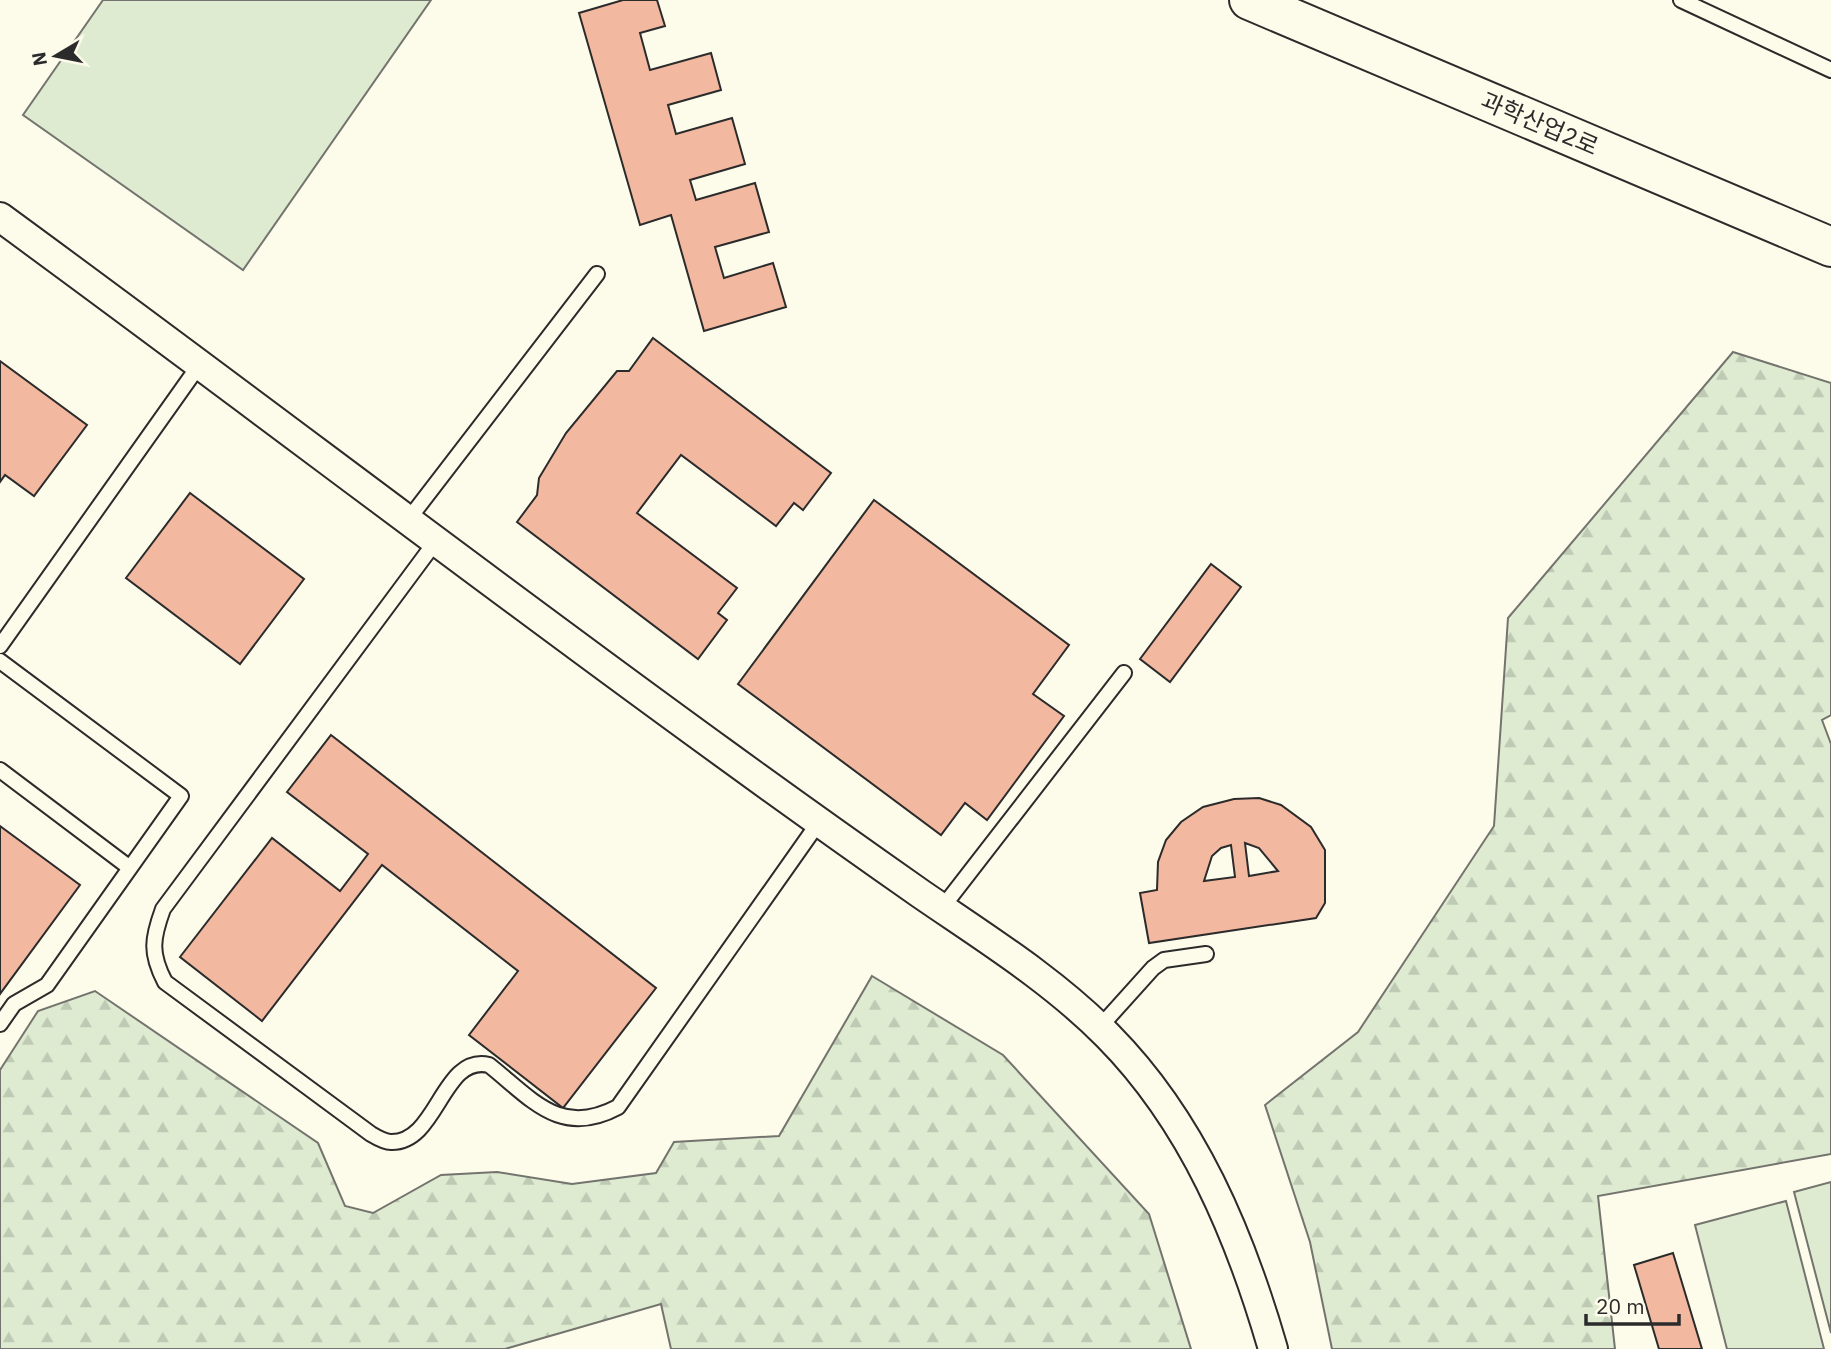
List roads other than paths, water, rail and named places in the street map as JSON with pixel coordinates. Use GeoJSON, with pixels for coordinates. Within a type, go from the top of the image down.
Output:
{"type":"FeatureCollection","features":[{"type":"Feature","properties":{"kind":"street","name":"과학산업2로"},"geometry":{"type":"LineString","coordinates":[[1249,0],[1831,247]]}},
{"type":"Feature","properties":{"kind":"street"},"geometry":{"type":"LineString","coordinates":[[0,217],[819,822],[1038,974],[1099,1028],[1153,1090],[1200,1162],[1228,1216],[1257,1294],[1273,1349]]}},
{"type":"Feature","properties":{"kind":"lane"},"geometry":{"type":"LineString","coordinates":[[1681,0],[1831,70]]}},
{"type":"Feature","properties":{"kind":"lane"},"geometry":{"type":"LineString","coordinates":[[408,520],[597,274]]}},
{"type":"Feature","properties":{"kind":"lane"},"geometry":{"type":"LineString","coordinates":[[0,646],[200,365]]}},
{"type":"Feature","properties":{"kind":"lane"},"geometry":{"type":"LineString","coordinates":[[436,541],[163,909],[153,936],[155,964],[165,982],[360,1126],[391,1142],[409,1136],[421,1125],[466,1066],[479,1062],[489,1065],[551,1114],[573,1121],[599,1117],[618,1107],[819,822]]}},
{"type":"Feature","properties":{"kind":"lane"},"geometry":{"type":"LineString","coordinates":[[0,661],[181,796],[47,985],[14,1004],[0,1024]]}},
{"type":"Feature","properties":{"kind":"lane"},"geometry":{"type":"LineString","coordinates":[[942,908],[1124,673]]}},
{"type":"Feature","properties":{"kind":"lane"},"geometry":{"type":"LineString","coordinates":[[0,770],[130,868]]}},
{"type":"Feature","properties":{"kind":"lane"},"geometry":{"type":"LineString","coordinates":[[1099,1028],[1153,968],[1164,960],[1206,954]]}}]}
